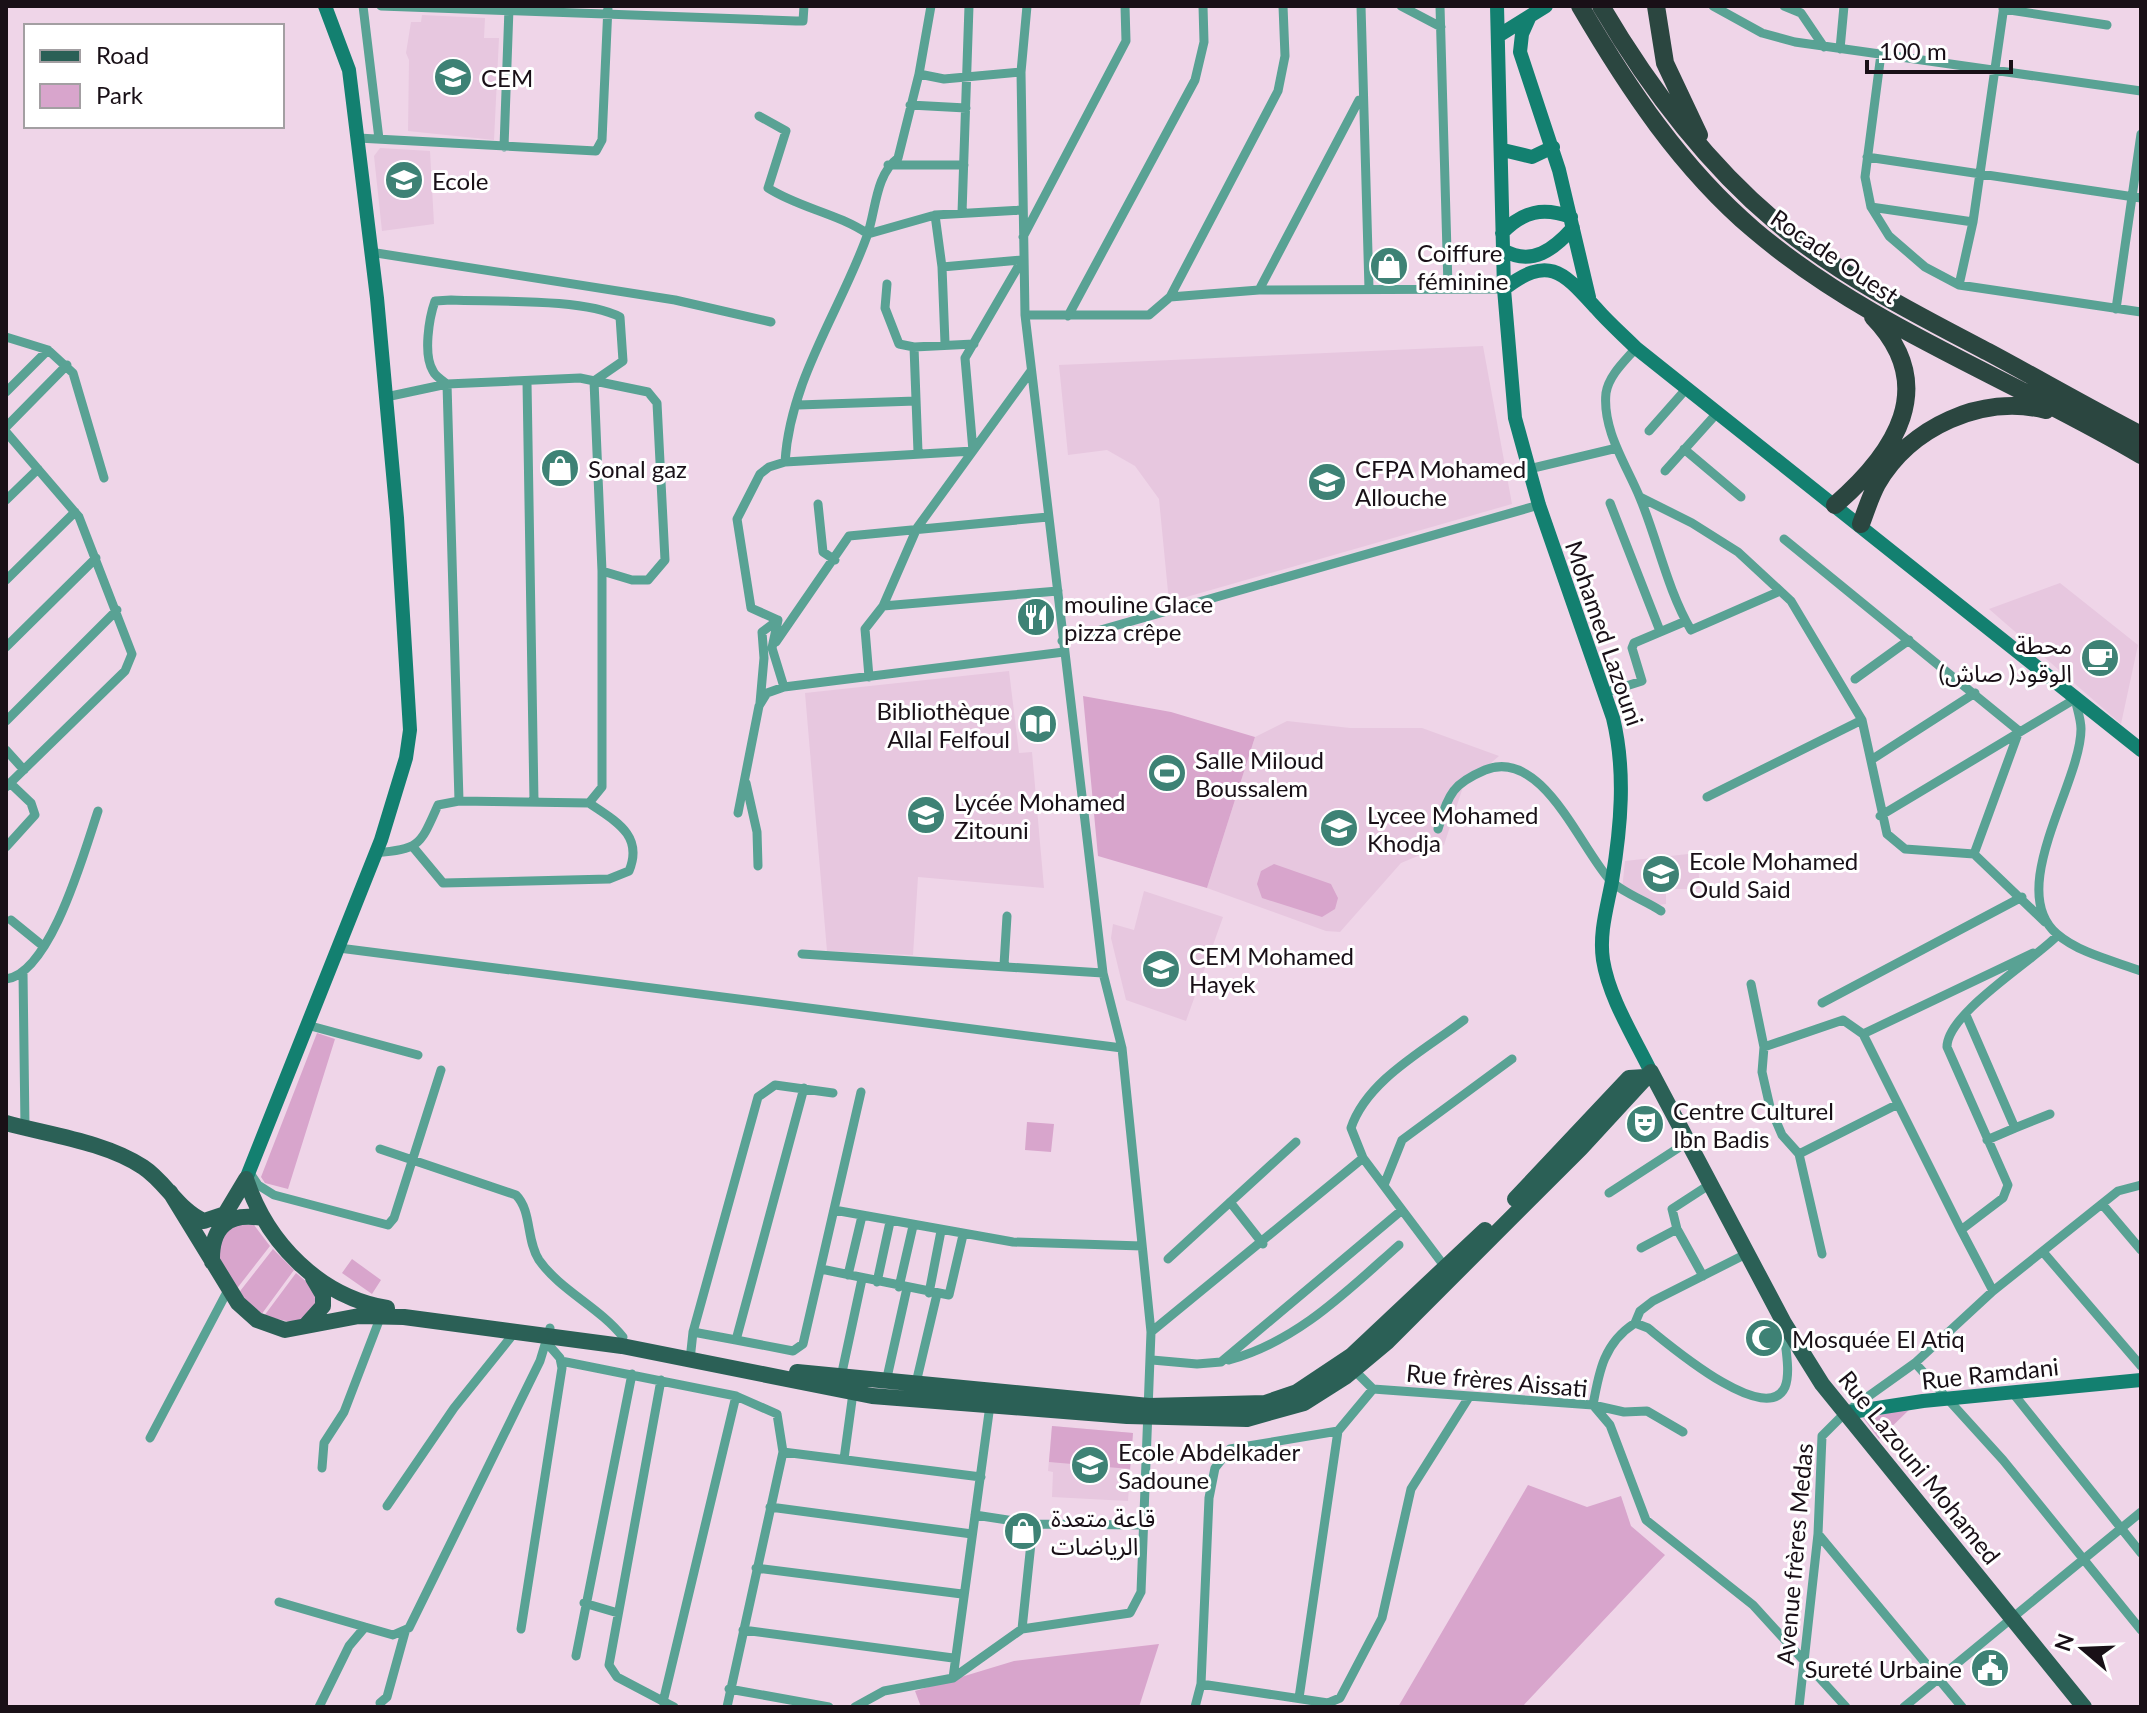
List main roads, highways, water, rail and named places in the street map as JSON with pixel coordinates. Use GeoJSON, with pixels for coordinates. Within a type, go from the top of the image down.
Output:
{"type":"FeatureCollection","features":[{"type":"Feature","properties":{"kind":"highway","name":"Rocade Ouest"},"geometry":{"type":"LineString","coordinates":[[1580,6],[1640,102],[1711,189],[1772,245],[1862,307],[2141,455]]}},
{"type":"Feature","properties":{"kind":"highway","name":"Rocade Ouest"},"geometry":{"type":"LineString","coordinates":[[1601,6],[1653,88],[1708,156],[1776,222],[1820,256],[1901,306],[2141,435]]}},
{"type":"Feature","properties":{"kind":"highway"},"geometry":{"type":"LineString","coordinates":[[1656,6],[1665,63],[1708,156]]}},
{"type":"Feature","properties":{"kind":"highway"},"geometry":{"type":"LineString","coordinates":[[1835,505],[1854,488],[1889,446],[1904,414],[1907,399],[1899,354],[1885,331],[1862,307]]}},
{"type":"Feature","properties":{"kind":"highway"},"geometry":{"type":"LineString","coordinates":[[1861,524],[1877,483],[1894,460],[1945,422],[1980,408],[2003,406],[2026,406],[2074,418]]}},
{"type":"Feature","properties":{"kind":"highway"},"geometry":{"type":"LineString","coordinates":[[2093,410],[2141,428]]}},
{"type":"Feature","properties":{"kind":"main road"},"geometry":{"type":"LineString","coordinates":[[212,1262],[214,1235],[248,1176],[375,853],[406,758],[410,716],[386,397],[358,138],[349,70],[325,6]]}},
{"type":"Feature","properties":{"kind":"main road","name":"Mohamed Lazouni"},"geometry":{"type":"LineString","coordinates":[[1497,6],[1503,150],[1502,233],[1510,388],[1539,505],[1621,750],[1621,789],[1612,882],[1601,935],[1603,962],[1648,1074]]}},
{"type":"Feature","properties":{"kind":"main road"},"geometry":{"type":"LineString","coordinates":[[1498,36],[1546,6]]}},
{"type":"Feature","properties":{"kind":"main road"},"geometry":{"type":"LineString","coordinates":[[1530,16],[1519,46],[1553,147],[1590,302]]}},
{"type":"Feature","properties":{"kind":"main road"},"geometry":{"type":"LineString","coordinates":[[1499,73],[1527,69]]}},
{"type":"Feature","properties":{"kind":"main road"},"geometry":{"type":"LineString","coordinates":[[1503,150],[1532,157],[1553,147]]}},
{"type":"Feature","properties":{"kind":"main road"},"geometry":{"type":"LineString","coordinates":[[1502,233],[1516,220],[1535,212],[1572,223]]}},
{"type":"Feature","properties":{"kind":"main road"},"geometry":{"type":"LineString","coordinates":[[1504,289],[1553,249],[1572,223]]}},
{"type":"Feature","properties":{"kind":"main road"},"geometry":{"type":"LineString","coordinates":[[1503,250],[1567,277],[1636,348],[1861,524],[2141,750]]}},
{"type":"Feature","properties":{"kind":"main road"},"geometry":{"type":"LineString","coordinates":[[1817,489],[1840,492],[1854,488]]}},
{"type":"Feature","properties":{"kind":"main road"},"geometry":{"type":"LineString","coordinates":[[1349,1365],[1629,1078],[1648,1074]]}},
{"type":"Feature","properties":{"kind":"main road"},"geometry":{"type":"LineString","coordinates":[[170,1192],[228,1290],[257,1320],[285,1330],[298,1330],[382,1311],[548,1336],[623,1337],[691,1347],[765,1366],[841,1377],[1220,1419],[1267,1415],[1304,1403],[1428,1303],[1641,1086],[1648,1074]]}},
{"type":"Feature","properties":{"kind":"main road","name":"Rue Lazouni Mohamed"},"geometry":{"type":"LineString","coordinates":[[1648,1074],[1712,1183],[1784,1323],[1845,1413],[2084,1707]]}},
{"type":"Feature","properties":{"kind":"main road"},"geometry":{"type":"LineString","coordinates":[[6,1123],[102,1149],[136,1162],[198,1218],[212,1221],[227,1216],[262,1218]]}},
{"type":"Feature","properties":{"kind":"main road"},"geometry":{"type":"LineString","coordinates":[[248,1176],[262,1218],[290,1254],[337,1292],[382,1311],[548,1336],[691,1347],[853,1393],[990,1405],[1149,1411]]}},
{"type":"Feature","properties":{"kind":"main road"},"geometry":{"type":"LineString","coordinates":[[298,1330],[314,1320],[323,1306],[323,1295],[309,1270]]}},
{"type":"Feature","properties":{"kind":"main road","name":"Rue Ramdani"},"geometry":{"type":"LineString","coordinates":[[1845,1413],[1947,1399],[2141,1380]]}},
{"type":"Feature","properties":{"kind":"place","name":"CEM"},"geometry":{"type":"Point","coordinates":[453,77]}},
{"type":"Feature","properties":{"kind":"place","name":"Ecole"},"geometry":{"type":"Point","coordinates":[404,180]}},
{"type":"Feature","properties":{"kind":"place","name":"Coiffure féminine"},"geometry":{"type":"Point","coordinates":[1389,266]}},
{"type":"Feature","properties":{"kind":"place","name":"Sonal gaz"},"geometry":{"type":"Point","coordinates":[560,468]}},
{"type":"Feature","properties":{"kind":"place","name":"CFPA Mohamed Allouche"},"geometry":{"type":"Point","coordinates":[1327,482]}},
{"type":"Feature","properties":{"kind":"place","name":"mouline Glace pizza crêpe"},"geometry":{"type":"Point","coordinates":[1036,617]}},
{"type":"Feature","properties":{"kind":"place","name":"محطة الوقود( صاش)"},"geometry":{"type":"Point","coordinates":[2100,658]}},
{"type":"Feature","properties":{"kind":"place","name":"Bibliothèque Allal Felfoul"},"geometry":{"type":"Point","coordinates":[1038,724]}},
{"type":"Feature","properties":{"kind":"place","name":"Salle Miloud Boussalem"},"geometry":{"type":"Point","coordinates":[1167,773]}},
{"type":"Feature","properties":{"kind":"place","name":"Lycée Mohamed Zitouni"},"geometry":{"type":"Point","coordinates":[926,815]}},
{"type":"Feature","properties":{"kind":"place","name":"Lycee Mohamed Khodja"},"geometry":{"type":"Point","coordinates":[1339,828]}},
{"type":"Feature","properties":{"kind":"place","name":"Ecole Mohamed Ould Said"},"geometry":{"type":"Point","coordinates":[1661,874]}},
{"type":"Feature","properties":{"kind":"place","name":"CEM Mohamed Hayek"},"geometry":{"type":"Point","coordinates":[1161,969]}},
{"type":"Feature","properties":{"kind":"place","name":"Centre Culturel Ibn Badis"},"geometry":{"type":"Point","coordinates":[1645,1124]}},
{"type":"Feature","properties":{"kind":"place","name":"Mosquée El Atiq"},"geometry":{"type":"Point","coordinates":[1764,1338]}},
{"type":"Feature","properties":{"kind":"place","name":"Ecole Abdelkader Sadoune"},"geometry":{"type":"Point","coordinates":[1090,1465]}},
{"type":"Feature","properties":{"kind":"place","name":"قاعة متعدة الرياضات"},"geometry":{"type":"Point","coordinates":[1023,1531]}},
{"type":"Feature","properties":{"kind":"place","name":"Sureté Urbaine"},"geometry":{"type":"Point","coordinates":[1990,1668]}}]}
